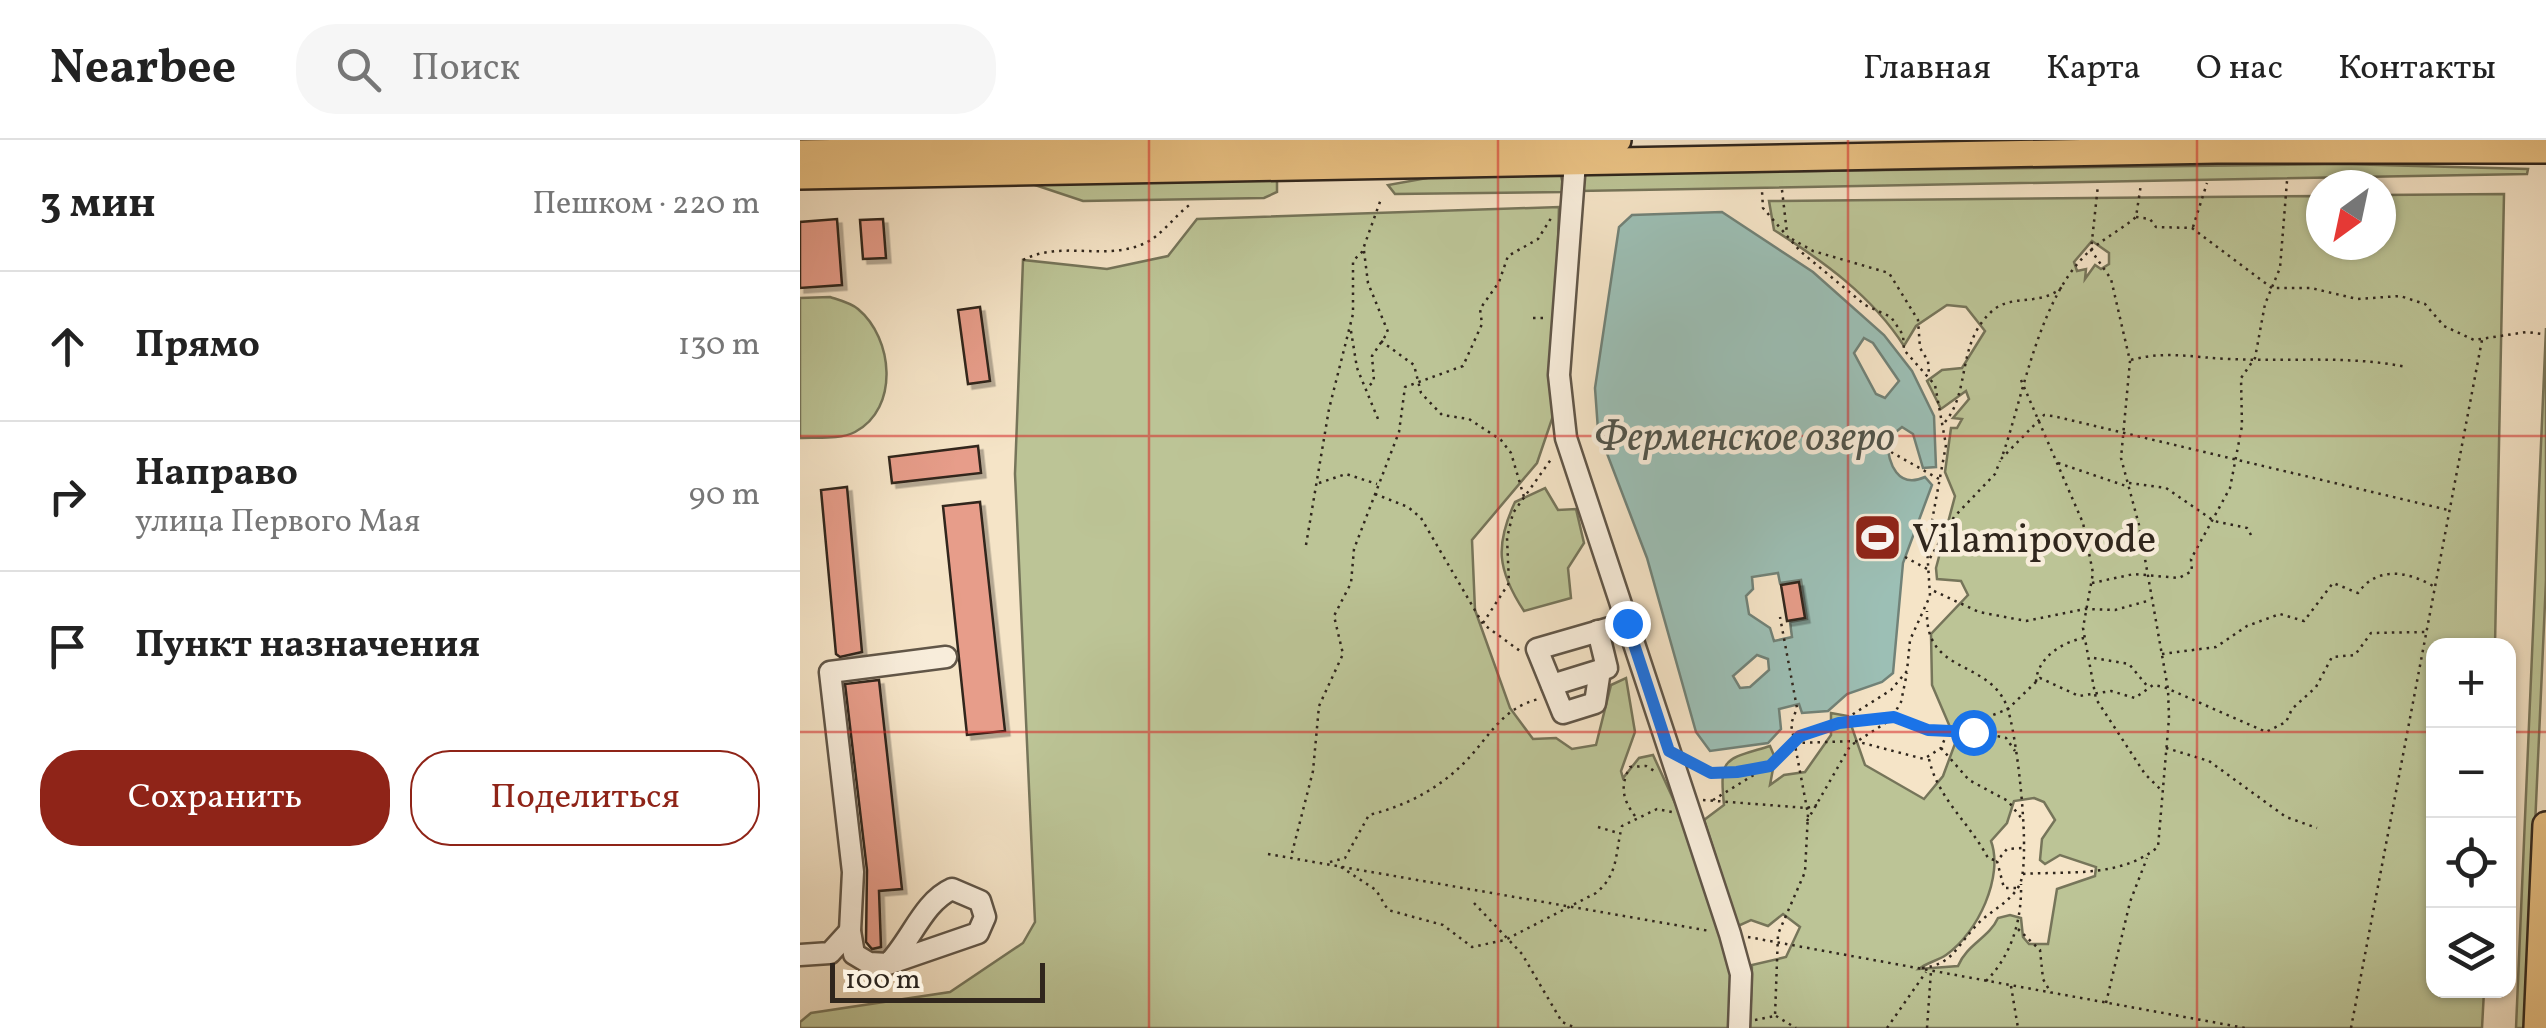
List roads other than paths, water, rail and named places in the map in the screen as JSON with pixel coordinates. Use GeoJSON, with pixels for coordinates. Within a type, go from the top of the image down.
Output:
{"type":"FeatureCollection","features":[{"type":"Feature","properties":{"kind":"main road"},"geometry":{"type":"LineString","coordinates":[[800,153],[880,146],[1618,140]]}},
{"type":"Feature","properties":{"kind":"main road"},"geometry":{"type":"LineString","coordinates":[[800,176],[2217,150],[2546,150]]}},
{"type":"Feature","properties":{"kind":"main road"},"geometry":{"type":"LineString","coordinates":[[2537,1028],[2546,825]]}},
{"type":"Feature","properties":{"kind":"street"},"geometry":{"type":"LineString","coordinates":[[1575,162],[1559,374],[1566,438],[1733,935],[1741,974],[1740,1026]]}},
{"type":"Feature","properties":{"kind":"street"},"geometry":{"type":"LineString","coordinates":[[1600,670],[1596,704],[1563,713],[1536,649],[1627,623]]}},
{"type":"Feature","properties":{"kind":"street"},"geometry":{"type":"LineString","coordinates":[[1552,685],[1607,668],[1598,631]]}},
{"type":"Feature","properties":{"kind":"street"},"geometry":{"type":"LineString","coordinates":[[888,964],[904,948],[937,896],[952,889],[980,901],[985,918],[978,933],[888,964],[869,963],[854,954],[850,931],[853,872],[830,672],[946,657]]}},
{"type":"Feature","properties":{"kind":"street"},"geometry":{"type":"LineString","coordinates":[[800,955],[830,953],[850,931]]}},
{"type":"Feature","properties":{"kind":"water","name":"Ферменское озеро"},"geometry":{"type":"Polygon","coordinates":[[[1722,212],[1813,272],[1884,335],[1912,371],[1934,416],[1936,467],[1923,468],[1913,434],[1902,427],[1887,439],[1896,472],[1908,480],[1925,477],[1932,485],[1903,563],[1893,673],[1882,682],[1847,694],[1828,711],[1802,713],[1799,704],[1779,709],[1781,729],[1768,743],[1710,751],[1696,732],[1647,558],[1598,430],[1595,388],[1619,227],[1632,215],[1722,212]],[[1864,338],[1854,353],[1876,394],[1885,398],[1899,381],[1873,343],[1864,338]],[[1778,573],[1752,577],[1753,589],[1746,596],[1749,614],[1770,628],[1774,641],[1792,637],[1790,622],[1807,619],[1801,580],[1780,583],[1778,573]],[[1757,655],[1733,676],[1740,688],[1750,687],[1769,670],[1768,659],[1757,655]]]}},
{"type":"Feature","properties":{"kind":"place","name":"Vilamipovode"},"geometry":{"type":"Point","coordinates":[1877,538]}}]}
